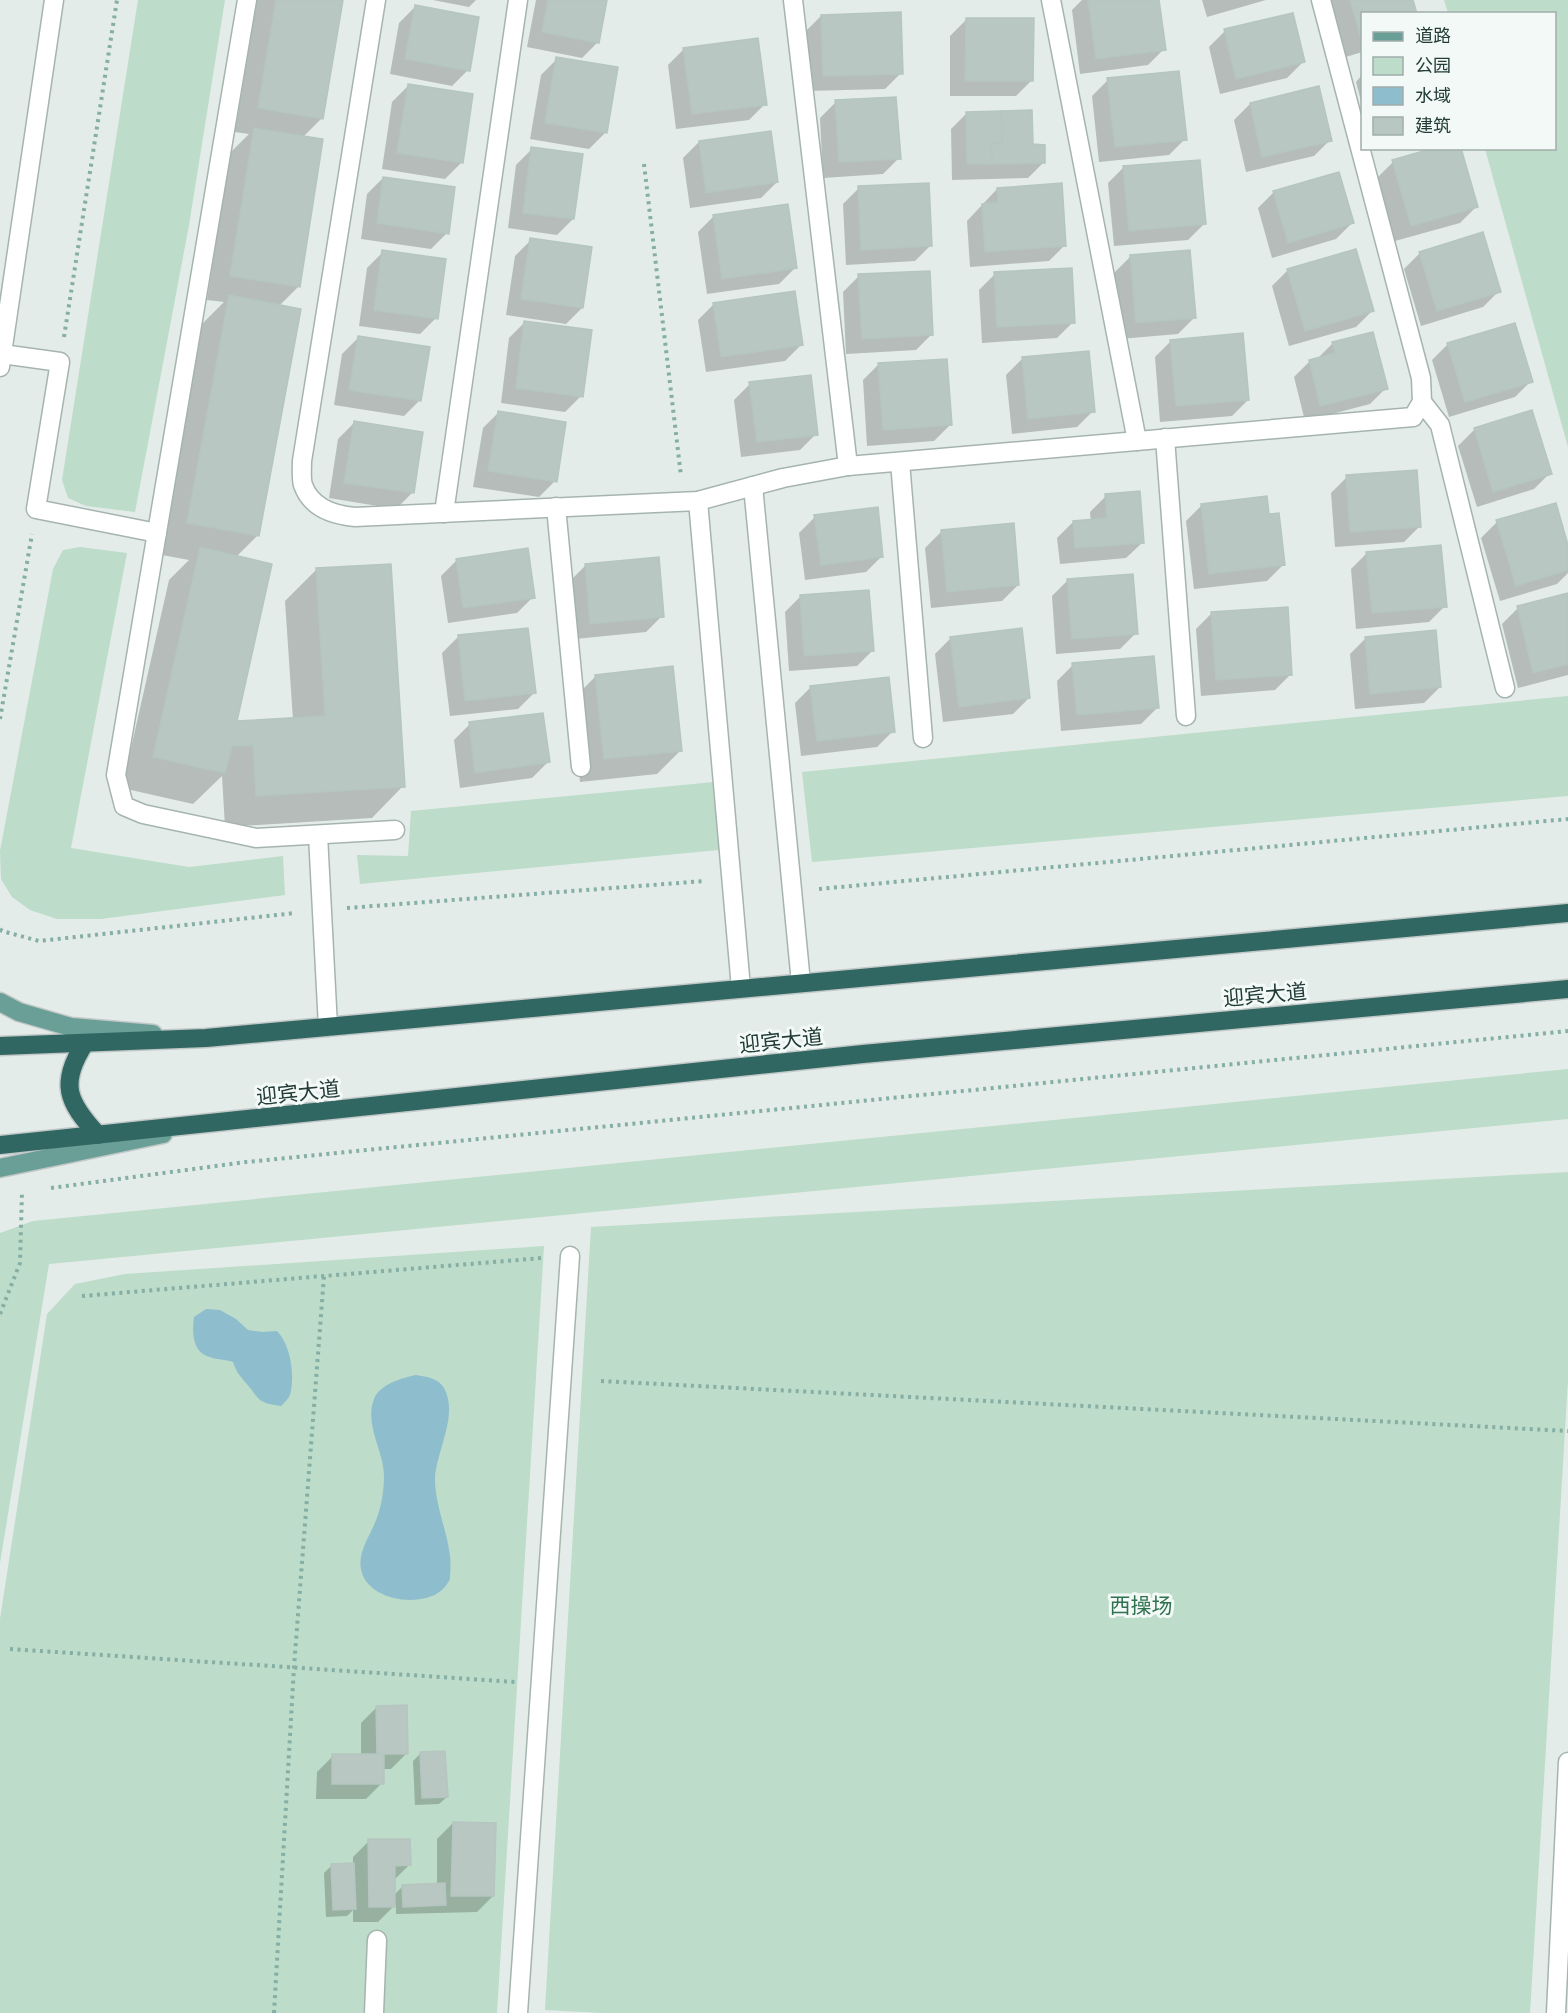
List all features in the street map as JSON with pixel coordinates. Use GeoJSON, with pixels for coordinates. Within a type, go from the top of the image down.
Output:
{"type":"FeatureCollection","features":[{"type":"Feature","properties":{"kind":"highway"},"geometry":{"type":"LineString","coordinates":[[0,1046],[206,1038],[1568,913]]}},
{"type":"Feature","properties":{"kind":"highway","name":"迎宾大道"},"geometry":{"type":"LineString","coordinates":[[0,1145],[862,1054],[1568,989]]}},
{"type":"Feature","properties":{"kind":"highway"},"geometry":{"type":"LineString","coordinates":[[85,1043],[73,1061],[68,1083],[74,1104],[82,1118],[98,1135]]}},
{"type":"Feature","properties":{"kind":"main road"},"geometry":{"type":"LineString","coordinates":[[0,1002],[19,1012],[71,1028],[206,1038]]}},
{"type":"Feature","properties":{"kind":"main road"},"geometry":{"type":"LineString","coordinates":[[0,1168],[221,1123]]}},
{"type":"Feature","properties":{"kind":"lane"},"geometry":{"type":"LineString","coordinates":[[54,0],[1,361],[60,362],[36,510],[157,533]]}},
{"type":"Feature","properties":{"kind":"lane"},"geometry":{"type":"LineString","coordinates":[[247,0],[116,775],[124,806],[143,814],[256,838],[395,830]]}},
{"type":"Feature","properties":{"kind":"lane"},"geometry":{"type":"LineString","coordinates":[[376,0],[302,461],[303,485],[316,505],[336,515],[355,517],[691,501],[848,466],[1413,417],[1422,402],[1421,378],[1321,0]]}},
{"type":"Feature","properties":{"kind":"lane"},"geometry":{"type":"LineString","coordinates":[[444,513],[518,0]]}},
{"type":"Feature","properties":{"kind":"lane"},"geometry":{"type":"LineString","coordinates":[[793,0],[848,466]]}},
{"type":"Feature","properties":{"kind":"lane"},"geometry":{"type":"LineString","coordinates":[[1051,0],[1137,441]]}},
{"type":"Feature","properties":{"kind":"lane"},"geometry":{"type":"LineString","coordinates":[[1422,402],[1440,425],[1505,688]]}},
{"type":"Feature","properties":{"kind":"lane"},"geometry":{"type":"LineString","coordinates":[[1165,438],[1186,716]]}},
{"type":"Feature","properties":{"kind":"lane"},"geometry":{"type":"LineString","coordinates":[[900,462],[923,738]]}},
{"type":"Feature","properties":{"kind":"lane"},"geometry":{"type":"LineString","coordinates":[[753,486],[801,983]]}},
{"type":"Feature","properties":{"kind":"lane"},"geometry":{"type":"LineString","coordinates":[[691,501],[741,988]]}},
{"type":"Feature","properties":{"kind":"lane"},"geometry":{"type":"LineString","coordinates":[[556,507],[581,767]]}},
{"type":"Feature","properties":{"kind":"lane"},"geometry":{"type":"LineString","coordinates":[[318,835],[327,1027]]}},
{"type":"Feature","properties":{"kind":"lane"},"geometry":{"type":"LineString","coordinates":[[518,2013],[570,1256]]}},
{"type":"Feature","properties":{"kind":"lane"},"geometry":{"type":"LineString","coordinates":[[1556,2013],[1568,1762]]}},
{"type":"Feature","properties":{"kind":"lane"},"geometry":{"type":"LineString","coordinates":[[374,2013],[377,1940]]}},
{"type":"Feature","properties":{"kind":"path"},"geometry":{"type":"LineString","coordinates":[[60,362],[117,0]]}},
{"type":"Feature","properties":{"kind":"path"},"geometry":{"type":"LineString","coordinates":[[644,164],[691,501]]}},
{"type":"Feature","properties":{"kind":"path"},"geometry":{"type":"LineString","coordinates":[[0,719],[36,510]]}},
{"type":"Feature","properties":{"kind":"path"},"geometry":{"type":"LineString","coordinates":[[45,1189],[246,1162],[1568,1031]]}},
{"type":"Feature","properties":{"kind":"path"},"geometry":{"type":"LineString","coordinates":[[11,1193],[34,1190]]}},
{"type":"Feature","properties":{"kind":"path"},"geometry":{"type":"LineString","coordinates":[[0,1314],[20,1263],[22,1192]]}},
{"type":"Feature","properties":{"kind":"path"},"geometry":{"type":"LineString","coordinates":[[82,1296],[570,1256]]}},
{"type":"Feature","properties":{"kind":"path"},"geometry":{"type":"LineString","coordinates":[[274,2013],[294,1667],[324,1276]]}},
{"type":"Feature","properties":{"kind":"path"},"geometry":{"type":"LineString","coordinates":[[601,1381],[1568,1431]]}},
{"type":"Feature","properties":{"kind":"path"},"geometry":{"type":"LineString","coordinates":[[10,1649],[540,1684]]}},
{"type":"Feature","properties":{"kind":"green space"},"geometry":{"type":"Polygon","coordinates":[[[138,0],[225,0],[189,225],[135,512],[86,506],[68,498],[62,480],[138,0]]]}},
{"type":"Feature","properties":{"kind":"green space"},"geometry":{"type":"Polygon","coordinates":[[[1444,0],[1568,0],[1568,447],[1485,150],[1556,150],[1556,12],[1448,12],[1444,0]]]}},
{"type":"Feature","properties":{"kind":"green space"},"geometry":{"type":"Polygon","coordinates":[[[80,547],[127,553],[71,848],[189,867],[283,856],[285,895],[101,919],[57,919],[30,910],[12,897],[1,879],[0,851],[53,569],[63,550],[80,547]]]}},
{"type":"Feature","properties":{"kind":"green space"},"geometry":{"type":"Polygon","coordinates":[[[1568,696],[1568,796],[812,862],[802,772],[1568,696]]]}},
{"type":"Feature","properties":{"kind":"green space"},"geometry":{"type":"Polygon","coordinates":[[[714,782],[719,850],[360,884],[357,855],[408,856],[411,811],[714,782]]]}},
{"type":"Feature","properties":{"kind":"green space"},"geometry":{"type":"Polygon","coordinates":[[[1568,1069],[1568,1119],[49,1264],[0,1563],[0,1233],[33,1221],[1568,1069]]]}},
{"type":"Feature","properties":{"kind":"green space","name":"西操场"},"geometry":{"type":"Polygon","coordinates":[[[1568,1172],[1568,1380],[1530,2013],[602,2013],[545,2010],[591,1227],[1568,1172]]]}},
{"type":"Feature","properties":{"kind":"green space"},"geometry":{"type":"Polygon","coordinates":[[[544,1246],[497,2013],[0,2013],[0,1619],[47,1314],[75,1284],[125,1274],[544,1246]]]}},
{"type":"Feature","properties":{"kind":"water"},"geometry":{"type":"Polygon","coordinates":[[[206,1309],[220,1310],[236,1319],[248,1330],[277,1331],[282,1337],[289,1352],[292,1379],[290,1395],[281,1406],[259,1399],[235,1368],[233,1362],[213,1358],[204,1354],[196,1346],[193,1335],[194,1317],[206,1309]]]}},
{"type":"Feature","properties":{"kind":"water"},"geometry":{"type":"Polygon","coordinates":[[[416,1375],[439,1382],[448,1399],[448,1421],[435,1479],[450,1556],[450,1579],[442,1590],[432,1596],[408,1600],[383,1594],[373,1588],[365,1580],[360,1563],[364,1546],[382,1501],[383,1467],[371,1418],[374,1399],[386,1386],[416,1375]]]}},
{"type":"Feature","properties":{"kind":"building"},"geometry":{"type":"Polygon","coordinates":[[[276,0],[343,0],[323,119],[258,108],[276,0]]]}},
{"type":"Feature","properties":{"kind":"building"},"geometry":{"type":"Polygon","coordinates":[[[548,0],[607,0],[599,43],[542,32],[548,0]]]}},
{"type":"Feature","properties":{"kind":"building"},"geometry":{"type":"Polygon","coordinates":[[[1088,0],[1159,0],[1166,50],[1096,59],[1088,0]]]}},
{"type":"Feature","properties":{"kind":"building"},"geometry":{"type":"Polygon","coordinates":[[[1350,0],[1413,0],[1416,12],[1361,12],[1361,38],[1350,0]]]}},
{"type":"Feature","properties":{"kind":"building"},"geometry":{"type":"Polygon","coordinates":[[[415,5],[479,17],[470,71],[405,59],[415,5]]]}},
{"type":"Feature","properties":{"kind":"building"},"geometry":{"type":"Polygon","coordinates":[[[901,12],[903,74],[823,76],[821,15],[901,12]]]}},
{"type":"Feature","properties":{"kind":"building"},"geometry":{"type":"Polygon","coordinates":[[[1293,13],[1305,62],[1236,79],[1224,29],[1293,13]]]}},
{"type":"Feature","properties":{"kind":"building"},"geometry":{"type":"Polygon","coordinates":[[[966,18],[1034,18],[1033,81],[965,81],[966,18]]]}},
{"type":"Feature","properties":{"kind":"building"},"geometry":{"type":"Polygon","coordinates":[[[758,38],[767,105],[692,114],[683,48],[758,38]]]}},
{"type":"Feature","properties":{"kind":"building"},"geometry":{"type":"Polygon","coordinates":[[[556,57],[618,67],[607,133],[545,123],[556,57]]]}},
{"type":"Feature","properties":{"kind":"building"},"geometry":{"type":"Polygon","coordinates":[[[1179,71],[1187,140],[1115,147],[1107,78],[1179,71]]]}},
{"type":"Feature","properties":{"kind":"building"},"geometry":{"type":"Polygon","coordinates":[[[408,84],[473,94],[463,163],[397,153],[408,84]]]}},
{"type":"Feature","properties":{"kind":"building"},"geometry":{"type":"Polygon","coordinates":[[[1319,86],[1332,141],[1262,157],[1250,103],[1319,86]]]}},
{"type":"Feature","properties":{"kind":"building"},"geometry":{"type":"Polygon","coordinates":[[[896,97],[901,159],[839,162],[835,100],[896,97]]]}},
{"type":"Feature","properties":{"kind":"building"},"geometry":{"type":"Polygon","coordinates":[[[1032,110],[1033,144],[1045,145],[1045,163],[992,164],[991,143],[1002,142],[1001,111],[1032,110]]]}},
{"type":"Feature","properties":{"kind":"building"},"geometry":{"type":"Polygon","coordinates":[[[1001,111],[1002,142],[991,143],[992,164],[967,164],[966,112],[1001,111]]]}},
{"type":"Feature","properties":{"kind":"building"},"geometry":{"type":"Polygon","coordinates":[[[254,128],[323,139],[300,287],[230,276],[254,128]]]}},
{"type":"Feature","properties":{"kind":"building"},"geometry":{"type":"Polygon","coordinates":[[[771,131],[778,182],[706,193],[699,141],[771,131]]]}},
{"type":"Feature","properties":{"kind":"building"},"geometry":{"type":"Polygon","coordinates":[[[531,147],[583,154],[574,219],[523,213],[531,147]]]}},
{"type":"Feature","properties":{"kind":"building"},"geometry":{"type":"Polygon","coordinates":[[[1427,150],[1462,150],[1478,207],[1411,226],[1392,160],[1427,150]]]}},
{"type":"Feature","properties":{"kind":"building"},"geometry":{"type":"Polygon","coordinates":[[[1200,160],[1206,224],[1129,231],[1123,166],[1200,160]]]}},
{"type":"Feature","properties":{"kind":"building"},"geometry":{"type":"Polygon","coordinates":[[[1339,172],[1354,223],[1288,243],[1273,191],[1339,172]]]}},
{"type":"Feature","properties":{"kind":"building"},"geometry":{"type":"Polygon","coordinates":[[[383,177],[455,187],[449,234],[377,223],[383,177]]]}},
{"type":"Feature","properties":{"kind":"building"},"geometry":{"type":"Polygon","coordinates":[[[929,183],[932,246],[861,250],[858,186],[929,183]]]}},
{"type":"Feature","properties":{"kind":"building"},"geometry":{"type":"Polygon","coordinates":[[[1062,183],[1066,246],[985,252],[982,204],[998,202],[997,188],[1062,183]]]}},
{"type":"Feature","properties":{"kind":"building"},"geometry":{"type":"Polygon","coordinates":[[[788,204],[797,268],[722,279],[713,215],[788,204]]]}},
{"type":"Feature","properties":{"kind":"building"},"geometry":{"type":"Polygon","coordinates":[[[1483,232],[1501,292],[1437,311],[1419,252],[1483,232]]]}},
{"type":"Feature","properties":{"kind":"building"},"geometry":{"type":"Polygon","coordinates":[[[530,238],[592,247],[583,308],[521,299],[530,238]]]}},
{"type":"Feature","properties":{"kind":"building"},"geometry":{"type":"Polygon","coordinates":[[[1356,249],[1374,311],[1305,331],[1287,269],[1356,249]]]}},
{"type":"Feature","properties":{"kind":"building"},"geometry":{"type":"Polygon","coordinates":[[[382,250],[446,259],[438,319],[374,310],[382,250]]]}},
{"type":"Feature","properties":{"kind":"building"},"geometry":{"type":"Polygon","coordinates":[[[1190,250],[1196,318],[1136,323],[1130,255],[1190,250]]]}},
{"type":"Feature","properties":{"kind":"building"},"geometry":{"type":"Polygon","coordinates":[[[1072,268],[1075,323],[997,327],[994,272],[1072,268]]]}},
{"type":"Feature","properties":{"kind":"building"},"geometry":{"type":"Polygon","coordinates":[[[930,271],[933,335],[862,339],[858,274],[930,271]]]}},
{"type":"Feature","properties":{"kind":"building"},"geometry":{"type":"Polygon","coordinates":[[[795,291],[803,345],[721,357],[713,303],[795,291]]]}},
{"type":"Feature","properties":{"kind":"building"},"geometry":{"type":"Polygon","coordinates":[[[229,295],[301,309],[259,536],[187,523],[229,295]]]}},
{"type":"Feature","properties":{"kind":"building"},"geometry":{"type":"Polygon","coordinates":[[[524,321],[592,330],[583,397],[516,388],[524,321]]]}},
{"type":"Feature","properties":{"kind":"building"},"geometry":{"type":"Polygon","coordinates":[[[1515,323],[1533,382],[1465,402],[1447,343],[1515,323]]]}},
{"type":"Feature","properties":{"kind":"building"},"geometry":{"type":"Polygon","coordinates":[[[1373,332],[1388,389],[1320,406],[1309,360],[1335,353],[1332,342],[1373,332]]]}},
{"type":"Feature","properties":{"kind":"building"},"geometry":{"type":"Polygon","coordinates":[[[1243,333],[1249,400],[1176,406],[1170,340],[1243,333]]]}},
{"type":"Feature","properties":{"kind":"building"},"geometry":{"type":"Polygon","coordinates":[[[358,336],[430,347],[421,401],[349,390],[358,336]]]}},
{"type":"Feature","properties":{"kind":"building"},"geometry":{"type":"Polygon","coordinates":[[[1089,351],[1095,412],[1028,419],[1022,357],[1089,351]]]}},
{"type":"Feature","properties":{"kind":"building"},"geometry":{"type":"Polygon","coordinates":[[[947,359],[952,425],[883,430],[878,363],[947,359]]]}},
{"type":"Feature","properties":{"kind":"building"},"geometry":{"type":"Polygon","coordinates":[[[811,375],[818,435],[757,442],[749,382],[811,375]]]}},
{"type":"Feature","properties":{"kind":"building"},"geometry":{"type":"Polygon","coordinates":[[[1532,410],[1552,474],[1493,492],[1474,428],[1532,410]]]}},
{"type":"Feature","properties":{"kind":"building"},"geometry":{"type":"Polygon","coordinates":[[[498,411],[566,422],[557,482],[488,471],[498,411]]]}},
{"type":"Feature","properties":{"kind":"building"},"geometry":{"type":"Polygon","coordinates":[[[354,421],[423,432],[414,493],[344,483],[354,421]]]}},
{"type":"Feature","properties":{"kind":"building"},"geometry":{"type":"Polygon","coordinates":[[[1417,470],[1421,527],[1350,532],[1346,475],[1417,470]]]}},
{"type":"Feature","properties":{"kind":"building"},"geometry":{"type":"Polygon","coordinates":[[[1140,491],[1144,543],[1075,548],[1073,521],[1107,518],[1105,494],[1140,491]]]}},
{"type":"Feature","properties":{"kind":"building"},"geometry":{"type":"Polygon","coordinates":[[[1267,496],[1269,514],[1279,513],[1285,565],[1209,574],[1201,504],[1267,496]]]}},
{"type":"Feature","properties":{"kind":"building"},"geometry":{"type":"Polygon","coordinates":[[[1556,503],[1568,545],[1568,570],[1516,586],[1496,520],[1556,503]]]}},
{"type":"Feature","properties":{"kind":"building"},"geometry":{"type":"Polygon","coordinates":[[[878,507],[883,557],[821,565],[814,515],[878,507]]]}},
{"type":"Feature","properties":{"kind":"building"},"geometry":{"type":"Polygon","coordinates":[[[1014,523],[1019,585],[947,592],[941,530],[1014,523]]]}},
{"type":"Feature","properties":{"kind":"building"},"geometry":{"type":"Polygon","coordinates":[[[1441,545],[1447,607],[1372,613],[1366,552],[1441,545]]]}},
{"type":"Feature","properties":{"kind":"building"},"geometry":{"type":"Polygon","coordinates":[[[200,547],[272,564],[237,721],[325,716],[316,568],[391,564],[405,787],[256,796],[253,745],[232,746],[225,773],[153,757],[200,547]]]}},
{"type":"Feature","properties":{"kind":"building"},"geometry":{"type":"Polygon","coordinates":[[[528,548],[535,598],[463,608],[456,559],[528,548]]]}},
{"type":"Feature","properties":{"kind":"building"},"geometry":{"type":"Polygon","coordinates":[[[659,557],[664,617],[590,624],[585,564],[659,557]]]}},
{"type":"Feature","properties":{"kind":"building"},"geometry":{"type":"Polygon","coordinates":[[[1133,574],[1138,634],[1072,639],[1067,579],[1133,574]]]}},
{"type":"Feature","properties":{"kind":"building"},"geometry":{"type":"Polygon","coordinates":[[[869,590],[874,651],[804,656],[800,595],[869,590]]]}},
{"type":"Feature","properties":{"kind":"building"},"geometry":{"type":"Polygon","coordinates":[[[1568,593],[1568,664],[1533,673],[1517,606],[1568,593]]]}},
{"type":"Feature","properties":{"kind":"building"},"geometry":{"type":"Polygon","coordinates":[[[1288,607],[1292,675],[1216,680],[1211,612],[1288,607]]]}},
{"type":"Feature","properties":{"kind":"building"},"geometry":{"type":"Polygon","coordinates":[[[528,628],[536,693],[465,701],[458,635],[528,628]]]}},
{"type":"Feature","properties":{"kind":"building"},"geometry":{"type":"Polygon","coordinates":[[[1022,628],[1030,698],[959,707],[950,637],[1022,628]]]}},
{"type":"Feature","properties":{"kind":"building"},"geometry":{"type":"Polygon","coordinates":[[[1436,630],[1441,687],[1370,694],[1365,637],[1436,630]]]}},
{"type":"Feature","properties":{"kind":"building"},"geometry":{"type":"Polygon","coordinates":[[[1154,656],[1159,708],[1077,715],[1072,663],[1154,656]]]}},
{"type":"Feature","properties":{"kind":"building"},"geometry":{"type":"Polygon","coordinates":[[[673,666],[682,751],[604,759],[595,675],[673,666]]]}},
{"type":"Feature","properties":{"kind":"building"},"geometry":{"type":"Polygon","coordinates":[[[889,677],[895,732],[817,741],[810,686],[889,677]]]}},
{"type":"Feature","properties":{"kind":"building"},"geometry":{"type":"Polygon","coordinates":[[[543,713],[550,762],[475,773],[469,722],[543,713]]]}},
{"type":"Feature","properties":{"kind":"building"},"geometry":{"type":"Polygon","coordinates":[[[407,1705],[408,1754],[377,1754],[376,1706],[407,1705]]]}},
{"type":"Feature","properties":{"kind":"building"},"geometry":{"type":"Polygon","coordinates":[[[445,1751],[448,1797],[422,1798],[420,1752],[445,1751]]]}},
{"type":"Feature","properties":{"kind":"building"},"geometry":{"type":"Polygon","coordinates":[[[332,1754],[384,1754],[384,1784],[332,1784],[332,1754]]]}},
{"type":"Feature","properties":{"kind":"building"},"geometry":{"type":"Polygon","coordinates":[[[453,1822],[496,1823],[494,1896],[451,1896],[453,1822]]]}},
{"type":"Feature","properties":{"kind":"building"},"geometry":{"type":"Polygon","coordinates":[[[368,1839],[410,1839],[411,1865],[395,1866],[395,1907],[369,1907],[368,1839]]]}},
{"type":"Feature","properties":{"kind":"building"},"geometry":{"type":"Polygon","coordinates":[[[354,1863],[356,1909],[333,1910],[331,1864],[354,1863]]]}},
{"type":"Feature","properties":{"kind":"building"},"geometry":{"type":"Polygon","coordinates":[[[445,1883],[446,1905],[403,1907],[402,1885],[445,1883]]]}}]}
